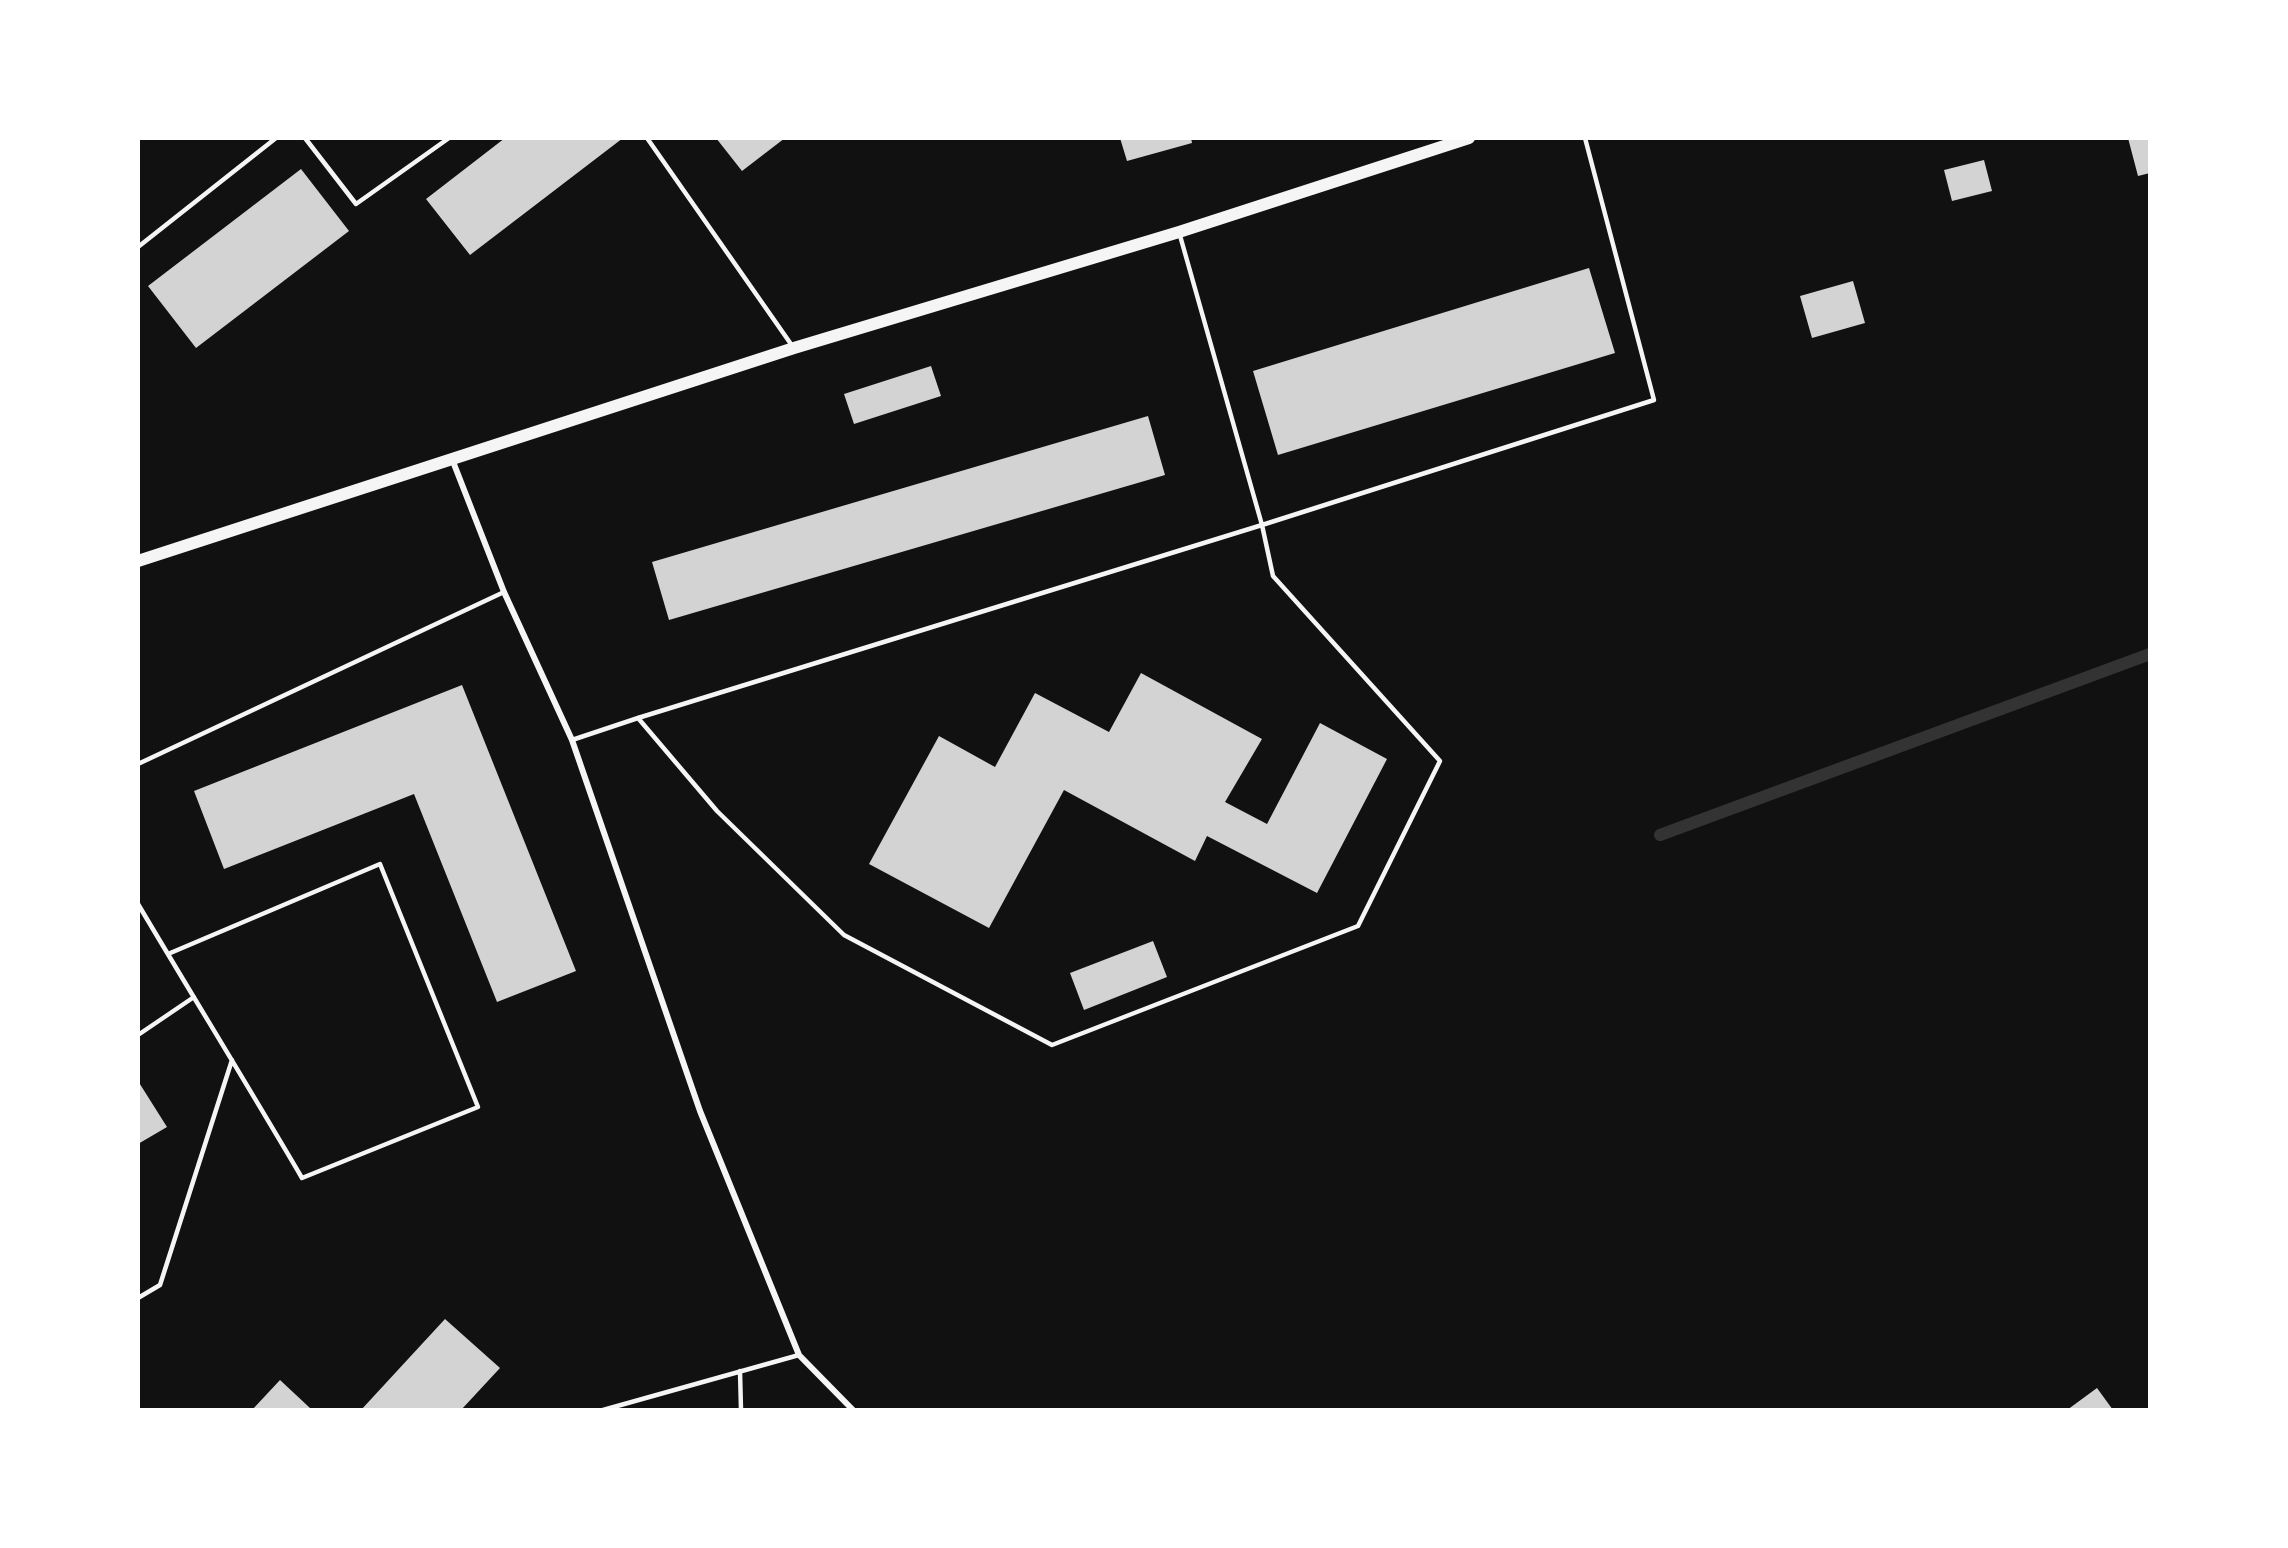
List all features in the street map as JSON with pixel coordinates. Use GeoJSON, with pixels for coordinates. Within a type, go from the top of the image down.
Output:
{"type":"FeatureCollection","features":[{"type":"Feature","properties":{"kind":"main road"},"geometry":{"type":"LineString","coordinates":[[138,561],[794,348],[1179,232],[1469,138]]}},
{"type":"Feature","properties":{"kind":"street"},"geometry":{"type":"LineString","coordinates":[[452,459],[504,592],[572,740],[700,1111],[799,1354],[853,1410]]}},
{"type":"Feature","properties":{"kind":"lane"},"geometry":{"type":"LineString","coordinates":[[138,247],[276,138]]}},
{"type":"Feature","properties":{"kind":"lane"},"geometry":{"type":"LineString","coordinates":[[305,138],[356,204],[449,138]]}},
{"type":"Feature","properties":{"kind":"lane"},"geometry":{"type":"LineString","coordinates":[[646,138],[794,348]]}},
{"type":"Feature","properties":{"kind":"lane"},"geometry":{"type":"LineString","coordinates":[[572,740],[1263,525],[1654,400],[1585,138]]}},
{"type":"Feature","properties":{"kind":"lane"},"geometry":{"type":"LineString","coordinates":[[638,718],[717,811],[844,935],[1052,1045],[1358,926],[1440,761],[1272,576],[1263,525],[1179,232]]}},
{"type":"Feature","properties":{"kind":"lane"},"geometry":{"type":"LineString","coordinates":[[138,764],[504,592]]}},
{"type":"Feature","properties":{"kind":"lane"},"geometry":{"type":"LineString","coordinates":[[138,904],[302,1178],[478,1107],[380,864],[168,954]]}},
{"type":"Feature","properties":{"kind":"lane"},"geometry":{"type":"LineString","coordinates":[[138,1035],[194,997]]}},
{"type":"Feature","properties":{"kind":"lane"},"geometry":{"type":"LineString","coordinates":[[138,1298],[160,1286],[232,1060]]}},
{"type":"Feature","properties":{"kind":"lane"},"geometry":{"type":"LineString","coordinates":[[603,1410],[799,1354]]}},
{"type":"Feature","properties":{"kind":"lane"},"geometry":{"type":"LineString","coordinates":[[740,1371],[741,1410]]}},
{"type":"Feature","properties":{"kind":"building"},"geometry":{"type":"Polygon","coordinates":[[[505,138],[623,138],[470,255],[426,199],[505,138]]]}},
{"type":"Feature","properties":{"kind":"building"},"geometry":{"type":"Polygon","coordinates":[[[716,138],[785,138],[742,171],[716,138]]]}},
{"type":"Feature","properties":{"kind":"building"},"geometry":{"type":"Polygon","coordinates":[[[1120,138],[1191,138],[1192,143],[1127,161],[1120,138]]]}},
{"type":"Feature","properties":{"kind":"building"},"geometry":{"type":"Polygon","coordinates":[[[2128,138],[2150,138],[2150,173],[2138,176],[2128,138]]]}},
{"type":"Feature","properties":{"kind":"building"},"geometry":{"type":"Polygon","coordinates":[[[1984,160],[1992,191],[1952,201],[1944,170],[1984,160]]]}},
{"type":"Feature","properties":{"kind":"building"},"geometry":{"type":"Polygon","coordinates":[[[301,169],[349,231],[196,348],[148,286],[301,169]]]}},
{"type":"Feature","properties":{"kind":"building"},"geometry":{"type":"Polygon","coordinates":[[[1589,268],[1615,353],[1278,455],[1253,371],[1589,268]]]}},
{"type":"Feature","properties":{"kind":"building"},"geometry":{"type":"Polygon","coordinates":[[[1853,281],[1865,323],[1812,338],[1800,296],[1853,281]]]}},
{"type":"Feature","properties":{"kind":"building"},"geometry":{"type":"Polygon","coordinates":[[[931,366],[941,396],[854,424],[844,394],[931,366]]]}},
{"type":"Feature","properties":{"kind":"building"},"geometry":{"type":"Polygon","coordinates":[[[1148,416],[1165,475],[669,620],[652,562],[1148,416]]]}},
{"type":"Feature","properties":{"kind":"building"},"geometry":{"type":"Polygon","coordinates":[[[1141,673],[1262,739],[1225,802],[1267,824],[1320,723],[1387,759],[1317,893],[1207,836],[1195,861],[1064,790],[989,928],[869,864],[939,736],[995,767],[1035,693],[1109,732],[1141,673]]]}},
{"type":"Feature","properties":{"kind":"building"},"geometry":{"type":"Polygon","coordinates":[[[462,685],[576,971],[497,1002],[414,794],[224,869],[194,791],[462,685]]]}},
{"type":"Feature","properties":{"kind":"building"},"geometry":{"type":"Polygon","coordinates":[[[1153,941],[1167,977],[1084,1010],[1070,973],[1153,941]]]}},
{"type":"Feature","properties":{"kind":"building"},"geometry":{"type":"Polygon","coordinates":[[[138,1081],[167,1127],[138,1144],[138,1081]]]}},
{"type":"Feature","properties":{"kind":"building"},"geometry":{"type":"Polygon","coordinates":[[[445,1319],[500,1368],[461,1410],[361,1410],[445,1319]]]}},
{"type":"Feature","properties":{"kind":"building"},"geometry":{"type":"Polygon","coordinates":[[[280,1380],[310,1408],[308,1410],[252,1410],[280,1380]]]}},
{"type":"Feature","properties":{"kind":"building"},"geometry":{"type":"Polygon","coordinates":[[[2097,1388],[2113,1410],[2067,1410],[2097,1388]]]}},
{"type":"Feature","properties":{"kind":"waterway"},"geometry":{"type":"LineString","coordinates":[[1660,835],[2150,654]]}}]}
